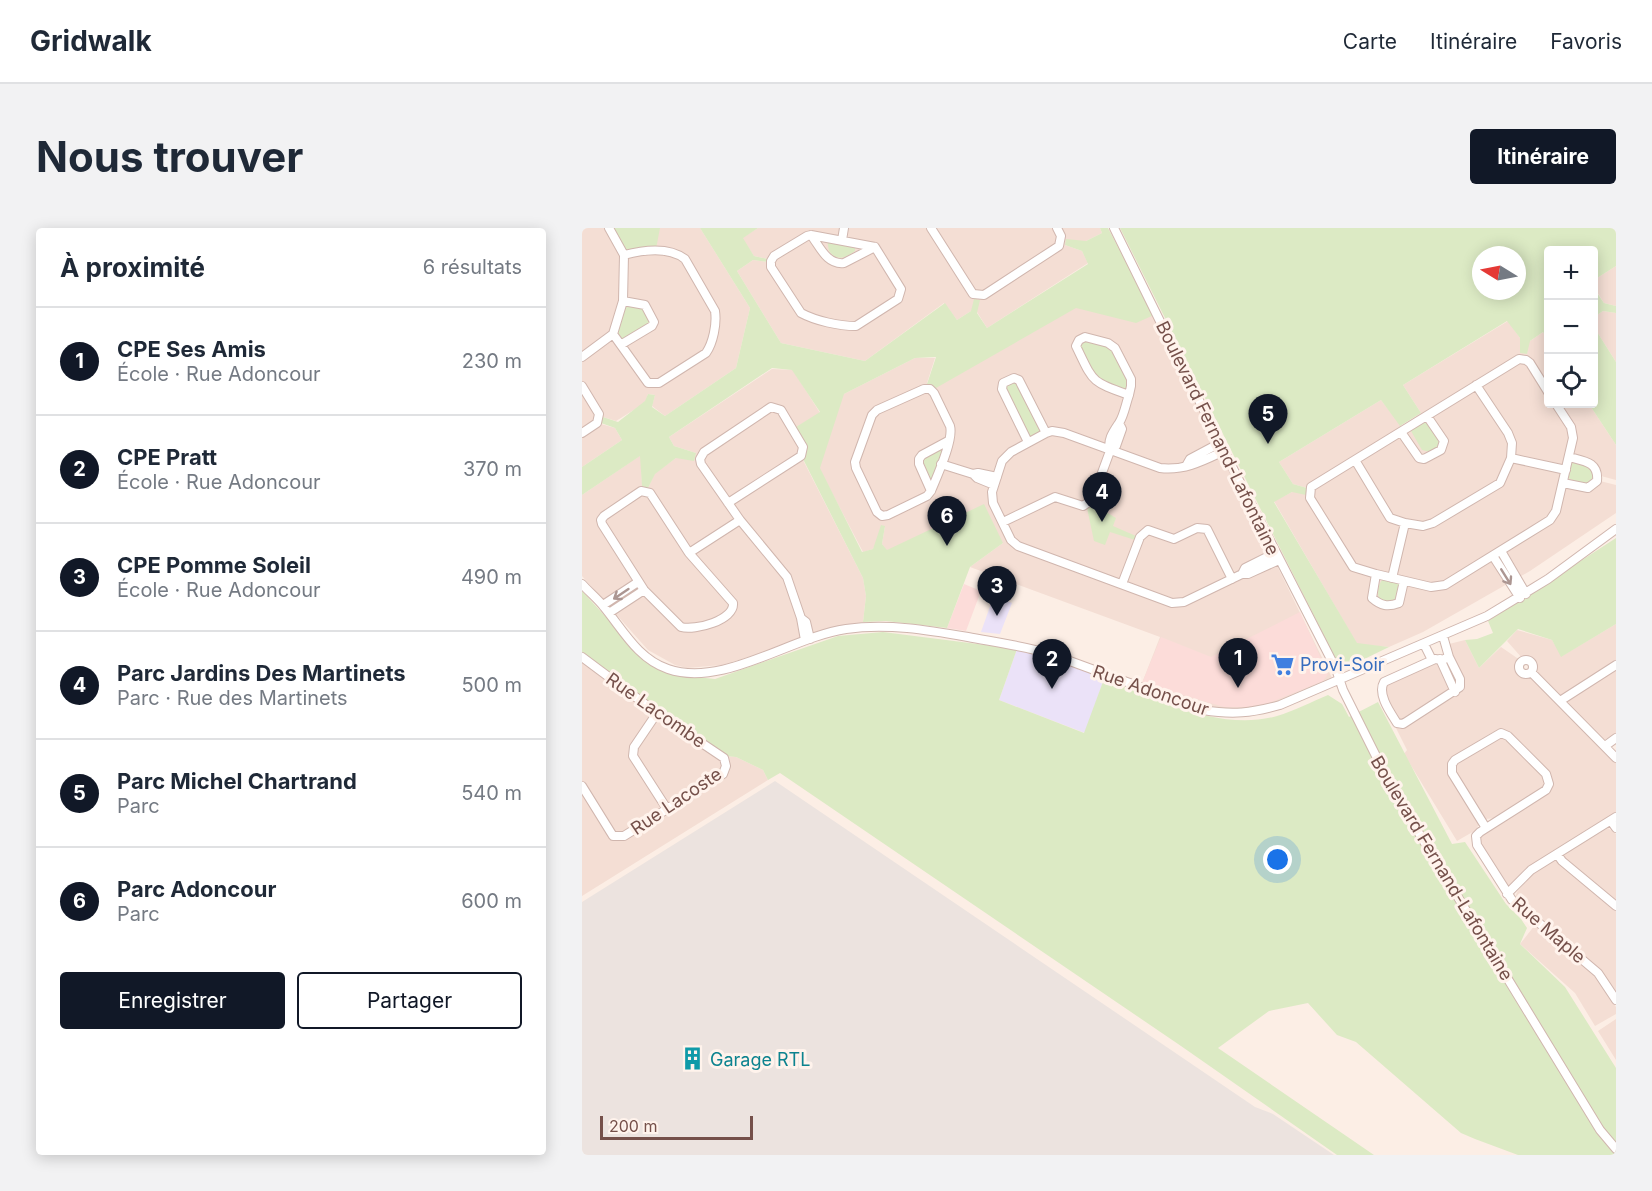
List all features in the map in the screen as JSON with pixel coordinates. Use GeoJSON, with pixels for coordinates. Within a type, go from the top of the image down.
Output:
{"type":"FeatureCollection","features":[{"type":"Feature","properties":{"kind":"street"},"geometry":{"type":"LineString","coordinates":[[582,357],[613,334],[623,301],[624,255],[609,228]]}},
{"type":"Feature","properties":{"kind":"street"},"geometry":{"type":"LineString","coordinates":[[842,240],[844,228]]}},
{"type":"Feature","properties":{"kind":"street"},"geometry":{"type":"LineString","coordinates":[[931,228],[973,294],[978,296],[984,295],[1059,246],[1061,236],[1057,228]]}},
{"type":"Feature","properties":{"kind":"street","name":"Boulevard Fernand-Lafontaine"},"geometry":{"type":"LineString","coordinates":[[1114,228],[1222,447],[1336,669],[1395,794],[1616,1154]]}},
{"type":"Feature","properties":{"kind":"street"},"geometry":{"type":"LineString","coordinates":[[811,235],[828,260],[838,264],[875,247]]}},
{"type":"Feature","properties":{"kind":"street"},"geometry":{"type":"LineString","coordinates":[[811,235],[875,247],[901,289],[898,299],[856,326],[848,326],[801,313],[771,267],[771,261],[774,256],[811,235]]}},
{"type":"Feature","properties":{"kind":"street"},"geometry":{"type":"LineString","coordinates":[[613,334],[648,383],[658,383],[706,353],[710,348],[716,317],[715,311],[685,259],[680,255],[650,250],[624,255]]}},
{"type":"Feature","properties":{"kind":"street"},"geometry":{"type":"LineString","coordinates":[[622,344],[652,326],[654,322],[645,305],[623,301]]}},
{"type":"Feature","properties":{"kind":"street"},"geometry":{"type":"LineString","coordinates":[[1003,522],[1055,496],[1083,506],[1092,500],[1110,451],[1116,446],[1122,429],[1119,423],[1129,395],[1131,379],[1115,348],[1108,343],[1085,337],[1079,340],[1076,346],[1091,378],[1098,384],[1129,395]]}},
{"type":"Feature","properties":{"kind":"street"},"geometry":{"type":"LineString","coordinates":[[1544,386],[1530,363],[1519,359],[1311,487],[1310,498],[1351,565],[1358,570],[1438,587],[1445,585],[1550,520],[1556,511],[1573,438],[1571,427],[1559,408]]}},
{"type":"Feature","properties":{"kind":"street"},"geometry":{"type":"LineString","coordinates":[[1028,442],[1002,389],[1003,383],[1014,378],[1018,380],[1046,433]]}},
{"type":"Feature","properties":{"kind":"street"},"geometry":{"type":"LineString","coordinates":[[582,386],[598,414],[597,423],[582,432]]}},
{"type":"Feature","properties":{"kind":"street"},"geometry":{"type":"LineString","coordinates":[[1355,460],[1386,513],[1390,518],[1405,523],[1428,526],[1500,483],[1511,458],[1512,443],[1476,386]]}},
{"type":"Feature","properties":{"kind":"street"},"geometry":{"type":"LineString","coordinates":[[924,389],[930,389],[952,431],[941,464],[931,491],[922,500],[882,516],[877,512],[856,468],[856,455],[872,415],[877,410],[924,389]]}},
{"type":"Feature","properties":{"kind":"street"},"geometry":{"type":"LineString","coordinates":[[728,503],[801,456],[803,447],[781,410],[771,407],[701,455],[701,464],[728,503],[740,520],[787,577],[808,639]]}},
{"type":"Feature","properties":{"kind":"street"},"geometry":{"type":"LineString","coordinates":[[1401,432],[1419,458],[1424,459],[1441,450],[1444,441],[1427,416]]}},
{"type":"Feature","properties":{"kind":"street"},"geometry":{"type":"LineString","coordinates":[[1222,447],[1190,459],[1186,466],[1174,470],[1160,468],[1057,431],[1046,433],[1011,452],[1002,461],[992,492],[993,503],[1011,540],[1018,546],[1176,603],[1184,602],[1242,574],[1245,568],[1277,556]]}},
{"type":"Feature","properties":{"kind":"street"},"geometry":{"type":"LineString","coordinates":[[931,491],[919,459],[922,455],[948,441]]}},
{"type":"Feature","properties":{"kind":"street"},"geometry":{"type":"LineString","coordinates":[[1563,483],[1588,488],[1598,481],[1595,466],[1569,457]]}},
{"type":"Feature","properties":{"kind":"street"},"geometry":{"type":"LineString","coordinates":[[1511,458],[1566,470]]}},
{"type":"Feature","properties":{"kind":"street"},"geometry":{"type":"LineString","coordinates":[[941,464],[973,474],[976,478],[995,481]]}},
{"type":"Feature","properties":{"kind":"street"},"geometry":{"type":"LineString","coordinates":[[641,491],[650,493],[689,553],[733,603],[734,609],[731,614],[698,628],[688,629],[681,627],[644,590],[601,520],[641,491]]}},
{"type":"Feature","properties":{"kind":"street"},"geometry":{"type":"LineString","coordinates":[[689,553],[740,520]]}},
{"type":"Feature","properties":{"kind":"street"},"geometry":{"type":"LineString","coordinates":[[1392,578],[1405,523]]}},
{"type":"Feature","properties":{"kind":"street"},"geometry":{"type":"LineString","coordinates":[[1122,584],[1140,537],[1148,530],[1174,539],[1197,528],[1207,530],[1232,579]]}},
{"type":"Feature","properties":{"kind":"street","name":"Rue Adoncour"},"geometry":{"type":"LineString","coordinates":[[582,584],[609,613],[640,653],[654,663],[685,673],[718,672],[808,639],[845,629],[892,627],[935,631],[1025,647],[1203,710],[1230,714],[1256,712],[1280,705],[1487,616],[1523,596],[1616,530]]}},
{"type":"Feature","properties":{"kind":"street"},"geometry":{"type":"LineString","coordinates":[[1501,551],[1523,596]]}},
{"type":"Feature","properties":{"kind":"street"},"geometry":{"type":"LineString","coordinates":[[1493,556],[1523,596]]}},
{"type":"Feature","properties":{"kind":"street"},"geometry":{"type":"LineString","coordinates":[[1376,574],[1372,598],[1379,604],[1390,606],[1399,603],[1404,581]]}},
{"type":"Feature","properties":{"kind":"street"},"geometry":{"type":"LineString","coordinates":[[603,606],[638,582]]}},
{"type":"Feature","properties":{"kind":"street"},"geometry":{"type":"LineString","coordinates":[[609,613],[644,590]]}},
{"type":"Feature","properties":{"kind":"street"},"geometry":{"type":"LineString","coordinates":[[1443,636],[1449,657],[1461,681],[1460,687],[1403,724],[1396,722],[1382,693],[1382,685],[1388,680],[1449,657]]}},
{"type":"Feature","properties":{"kind":"street"},"geometry":{"type":"LineString","coordinates":[[1424,644],[1455,692]]}},
{"type":"Feature","properties":{"kind":"street","name":"Rue Lacombe"},"geometry":{"type":"LineString","coordinates":[[582,657],[657,713],[724,758],[726,766]]}},
{"type":"Feature","properties":{"kind":"street"},"geometry":{"type":"LineString","coordinates":[[1560,701],[1616,666]]}},
{"type":"Feature","properties":{"kind":"street"},"geometry":{"type":"LineString","coordinates":[[1531,672],[1616,758]]}},
{"type":"Feature","properties":{"kind":"street"},"geometry":{"type":"LineString","coordinates":[[657,713],[634,747],[633,756],[667,809]]}},
{"type":"Feature","properties":{"kind":"street"},"geometry":{"type":"LineString","coordinates":[[1501,733],[1508,736],[1546,774],[1550,782],[1547,789],[1486,828],[1452,773],[1451,767],[1458,758],[1501,733]]}},
{"type":"Feature","properties":{"kind":"street"},"geometry":{"type":"LineString","coordinates":[[1605,746],[1616,738]]}},
{"type":"Feature","properties":{"kind":"street","name":"Rue Lacoste"},"geometry":{"type":"LineString","coordinates":[[582,786],[614,836],[624,836],[723,774],[726,766]]}},
{"type":"Feature","properties":{"kind":"street"},"geometry":{"type":"LineString","coordinates":[[1507,894],[1528,872],[1613,819],[1616,828]]}},
{"type":"Feature","properties":{"kind":"street","name":"Rue Maple"},"geometry":{"type":"LineString","coordinates":[[1486,828],[1477,834],[1476,842],[1507,894],[1598,973],[1616,1000]]}},
{"type":"Feature","properties":{"kind":"street"},"geometry":{"type":"LineString","coordinates":[[1557,854],[1562,861],[1616,906]]}},
{"type":"Feature","properties":{"kind":"shaded area"},"geometry":{"type":"Polygon","coordinates":[[[582,228],[700,228],[750,308],[736,368],[665,416],[652,406],[655,395],[648,394],[645,403],[616,421],[603,417],[601,424],[615,428],[622,440],[582,467],[582,228]]]}},
{"type":"Feature","properties":{"kind":"shaded area"},"geometry":{"type":"Polygon","coordinates":[[[758,228],[1100,228],[1102,233],[1086,241],[1065,245],[1082,251],[1088,263],[987,328],[977,312],[971,311],[957,320],[944,303],[865,361],[781,343],[737,271],[753,260],[767,262],[768,259],[754,256],[742,238],[758,228]]]}},
{"type":"Feature","properties":{"kind":"shaded area"},"geometry":{"type":"Polygon","coordinates":[[[1616,266],[1616,306],[1604,303],[1598,293],[1598,277],[1616,266]]]}},
{"type":"Feature","properties":{"kind":"shaded area"},"geometry":{"type":"Polygon","coordinates":[[[1074,307],[1154,315],[1332,678],[1280,705],[1255,712],[1203,710],[1142,683],[1160,637],[970,567],[1003,543],[887,551],[882,544],[885,526],[873,549],[863,552],[819,468],[842,395],[915,358],[935,358],[927,383],[1074,307]]]}},
{"type":"Feature","properties":{"kind":"shaded area"},"geometry":{"type":"Polygon","coordinates":[[[1603,311],[1616,313],[1616,362],[1598,333],[1598,314],[1603,311]]]}},
{"type":"Feature","properties":{"kind":"shaded area"},"geometry":{"type":"Polygon","coordinates":[[[1508,321],[1520,338],[1530,341],[1543,332],[1544,408],[1592,408],[1616,445],[1616,480],[1601,476],[1600,481],[1616,485],[1616,513],[1530,571],[1423,632],[1389,647],[1357,644],[1274,501],[1307,488],[1293,484],[1279,462],[1381,400],[1401,426],[1421,413],[1403,385],[1508,321]]]}},
{"type":"Feature","properties":{"kind":"shaded area"},"geometry":{"type":"Polygon","coordinates":[[[772,369],[793,370],[820,413],[797,427],[806,446],[803,460],[863,578],[866,596],[863,622],[722,665],[687,668],[675,665],[648,650],[582,576],[582,495],[641,455],[642,486],[648,488],[655,473],[676,458],[696,453],[674,446],[669,437],[772,369]]]}},
{"type":"Feature","properties":{"kind":"shaded area"},"geometry":{"type":"Polygon","coordinates":[[[964,584],[981,591],[966,631],[947,628],[964,584]]]}},
{"type":"Feature","properties":{"kind":"shaded area"},"geometry":{"type":"Polygon","coordinates":[[[994,595],[1012,603],[1000,634],[981,632],[994,595]]]}},
{"type":"Feature","properties":{"kind":"shaded area"},"geometry":{"type":"Polygon","coordinates":[[[1300,612],[1328,674],[1323,681],[1269,703],[1247,707],[1224,707],[1142,683],[1161,637],[1211,657],[1300,612]]]}},
{"type":"Feature","properties":{"kind":"shaded area"},"geometry":{"type":"Polygon","coordinates":[[[1616,624],[1616,661],[1561,695],[1538,674],[1533,660],[1528,657],[1522,658],[1507,641],[1517,630],[1552,640],[1562,656],[1616,624]]]}},
{"type":"Feature","properties":{"kind":"shaded area"},"geometry":{"type":"Polygon","coordinates":[[[1465,640],[1479,668],[1501,647],[1520,660],[1517,668],[1519,673],[1533,679],[1616,763],[1616,812],[1526,868],[1511,885],[1507,885],[1480,844],[1479,837],[1549,791],[1553,784],[1551,775],[1505,730],[1493,732],[1453,757],[1448,765],[1449,773],[1479,824],[1476,830],[1457,841],[1404,754],[1407,750],[1395,726],[1400,729],[1464,690],[1465,684],[1450,652],[1449,644],[1465,640]]]}},
{"type":"Feature","properties":{"kind":"shaded area"},"geometry":{"type":"Polygon","coordinates":[[[1017,649],[1039,653],[1104,679],[1085,733],[999,700],[1017,649]]]}},
{"type":"Feature","properties":{"kind":"shaded area"},"geometry":{"type":"Polygon","coordinates":[[[582,655],[725,756],[736,757],[763,770],[768,780],[582,896],[582,655]]]}},
{"type":"Feature","properties":{"kind":"shaded area"},"geometry":{"type":"Polygon","coordinates":[[[1436,662],[1452,689],[1400,721],[1384,691],[1387,684],[1436,662]]]}},
{"type":"Feature","properties":{"kind":"shaded area"},"geometry":{"type":"Polygon","coordinates":[[[1616,670],[1616,734],[1604,740],[1569,705],[1568,701],[1616,670]]]}},
{"type":"Feature","properties":{"kind":"shaded area"},"geometry":{"type":"Polygon","coordinates":[[[1502,737],[1543,776],[1546,783],[1544,787],[1495,818],[1486,819],[1454,768],[1456,763],[1502,737]]]}},
{"type":"Feature","properties":{"kind":"shaded area"},"geometry":{"type":"Polygon","coordinates":[[[775,781],[1255,1107],[1273,1114],[1334,1155],[582,1155],[582,902],[775,781]]]}},
{"type":"Feature","properties":{"kind":"shaded area"},"geometry":{"type":"Polygon","coordinates":[[[1608,828],[1616,834],[1616,901],[1564,857],[1566,853],[1608,828]]]}},
{"type":"Feature","properties":{"kind":"shaded area"},"geometry":{"type":"Polygon","coordinates":[[[1556,861],[1616,911],[1616,994],[1602,971],[1515,898],[1517,892],[1532,874],[1556,861]]]}},
{"type":"Feature","properties":{"kind":"shaded area"},"geometry":{"type":"Polygon","coordinates":[[[1535,925],[1595,975],[1616,1007],[1616,1014],[1595,1026],[1575,993],[1520,944],[1535,925]]]}},
{"type":"Feature","properties":{"kind":"shaded area"},"geometry":{"type":"Polygon","coordinates":[[[1616,1019],[1616,1060],[1598,1031],[1616,1019]]]}},
{"type":"Feature","properties":{"kind":"green space"},"geometry":{"type":"Polygon","coordinates":[[[610,228],[660,228],[656,249],[645,247],[624,253],[610,228]]]}},
{"type":"Feature","properties":{"kind":"green space"},"geometry":{"type":"Polygon","coordinates":[[[700,228],[758,228],[743,238],[754,256],[768,259],[768,262],[753,260],[737,271],[781,343],[865,361],[945,303],[957,320],[971,311],[974,299],[980,300],[977,313],[987,328],[1088,264],[1082,251],[1065,245],[1066,239],[1086,241],[1102,233],[1100,228],[1108,228],[1154,315],[1136,323],[1076,308],[936,388],[927,384],[936,357],[915,358],[844,394],[820,468],[862,552],[873,549],[881,525],[885,526],[882,544],[887,550],[984,504],[1003,543],[970,567],[947,628],[886,621],[863,622],[866,596],[863,578],[803,459],[806,445],[796,427],[820,412],[792,370],[772,368],[669,437],[674,446],[696,453],[694,461],[676,458],[655,474],[648,488],[642,486],[640,456],[582,495],[582,467],[622,440],[615,428],[601,423],[603,417],[618,422],[645,401],[648,394],[655,395],[652,407],[665,416],[736,368],[750,308],[700,228]]]}},
{"type":"Feature","properties":{"kind":"green space"},"geometry":{"type":"Polygon","coordinates":[[[1120,228],[1616,228],[1616,266],[1598,277],[1598,246],[1544,246],[1544,334],[1543,332],[1530,341],[1527,354],[1520,353],[1520,338],[1507,321],[1403,385],[1421,413],[1400,426],[1381,400],[1279,462],[1293,484],[1307,488],[1306,495],[1292,492],[1274,502],[1357,643],[1389,647],[1350,666],[1342,666],[1337,662],[1120,228]]]}},
{"type":"Feature","properties":{"kind":"green space"},"geometry":{"type":"Polygon","coordinates":[[[827,240],[855,244],[855,251],[844,257],[835,257],[829,251],[827,240]]]}},
{"type":"Feature","properties":{"kind":"green space"},"geometry":{"type":"Polygon","coordinates":[[[1598,294],[1604,303],[1616,306],[1616,313],[1603,311],[1598,314],[1598,294]]]}},
{"type":"Feature","properties":{"kind":"green space"},"geometry":{"type":"Polygon","coordinates":[[[624,302],[644,306],[651,325],[622,342],[615,334],[624,302]]]}},
{"type":"Feature","properties":{"kind":"green space"},"geometry":{"type":"Polygon","coordinates":[[[1598,333],[1616,362],[1616,445],[1592,408],[1598,408],[1598,333]]]}},
{"type":"Feature","properties":{"kind":"green space"},"geometry":{"type":"Polygon","coordinates":[[[1079,340],[1108,343],[1131,379],[1129,395],[1098,384],[1076,346],[1079,340]]]}},
{"type":"Feature","properties":{"kind":"green space"},"geometry":{"type":"Polygon","coordinates":[[[1014,378],[1046,433],[1028,442],[1003,383],[1014,378]]]}},
{"type":"Feature","properties":{"kind":"green space"},"geometry":{"type":"Polygon","coordinates":[[[1425,420],[1440,440],[1438,447],[1430,452],[1422,450],[1411,431],[1411,428],[1425,420]]]}},
{"type":"Feature","properties":{"kind":"green space"},"geometry":{"type":"Polygon","coordinates":[[[943,448],[931,481],[921,460],[943,448]]]}},
{"type":"Feature","properties":{"kind":"green space"},"geometry":{"type":"Polygon","coordinates":[[[1574,460],[1592,466],[1594,477],[1587,483],[1582,484],[1568,478],[1571,462],[1574,460]]]}},
{"type":"Feature","properties":{"kind":"green space"},"geometry":{"type":"Polygon","coordinates":[[[1093,504],[1116,518],[1113,526],[1136,536],[1135,540],[1110,532],[1105,545],[1094,541],[1087,508],[1093,504]]]}},
{"type":"Feature","properties":{"kind":"green space"},"geometry":{"type":"Polygon","coordinates":[[[1616,538],[1616,624],[1561,657],[1552,640],[1518,629],[1479,668],[1465,640],[1477,639],[1493,633],[1488,621],[1616,538]]]}},
{"type":"Feature","properties":{"kind":"green space"},"geometry":{"type":"Polygon","coordinates":[[[1383,579],[1395,580],[1399,584],[1397,597],[1392,601],[1379,599],[1378,588],[1383,579]]]}},
{"type":"Feature","properties":{"kind":"green space"},"geometry":{"type":"Polygon","coordinates":[[[582,591],[650,665],[677,675],[715,679],[838,636],[883,632],[1017,649],[999,700],[1084,733],[1104,679],[1188,711],[1233,720],[1255,720],[1277,716],[1328,695],[1342,704],[1349,717],[1378,702],[1452,844],[1465,842],[1506,904],[1527,928],[1520,944],[1565,987],[1616,1068],[1616,1155],[1518,1155],[1461,1133],[1356,1042],[1337,1035],[1308,1003],[1269,1011],[1218,1048],[1374,1155],[1337,1155],[780,773],[768,780],[763,770],[736,757],[725,756],[582,655],[582,591]]]}},
{"type":"Feature","properties":{"kind":"place","name":"Parc Michel Chartrand"},"geometry":{"type":"Point","coordinates":[1268,444]}},
{"type":"Feature","properties":{"kind":"place","name":"Parc Jardins Des Martinets"},"geometry":{"type":"Point","coordinates":[1102,522]}},
{"type":"Feature","properties":{"kind":"place","name":"Parc Adoncour"},"geometry":{"type":"Point","coordinates":[947,546]}},
{"type":"Feature","properties":{"kind":"place","name":"CPE Pomme Soleil"},"geometry":{"type":"Point","coordinates":[997,616]}},
{"type":"Feature","properties":{"kind":"place","name":"Provi-Soir"},"geometry":{"type":"Point","coordinates":[1282,664]}},
{"type":"Feature","properties":{"kind":"place","name":"CPE Ses Amis"},"geometry":{"type":"Point","coordinates":[1238,688]}},
{"type":"Feature","properties":{"kind":"place","name":"CPE Pratt"},"geometry":{"type":"Point","coordinates":[1052,689]}},
{"type":"Feature","properties":{"kind":"place","name":"Garage RTL"},"geometry":{"type":"Point","coordinates":[692,1059]}}]}
